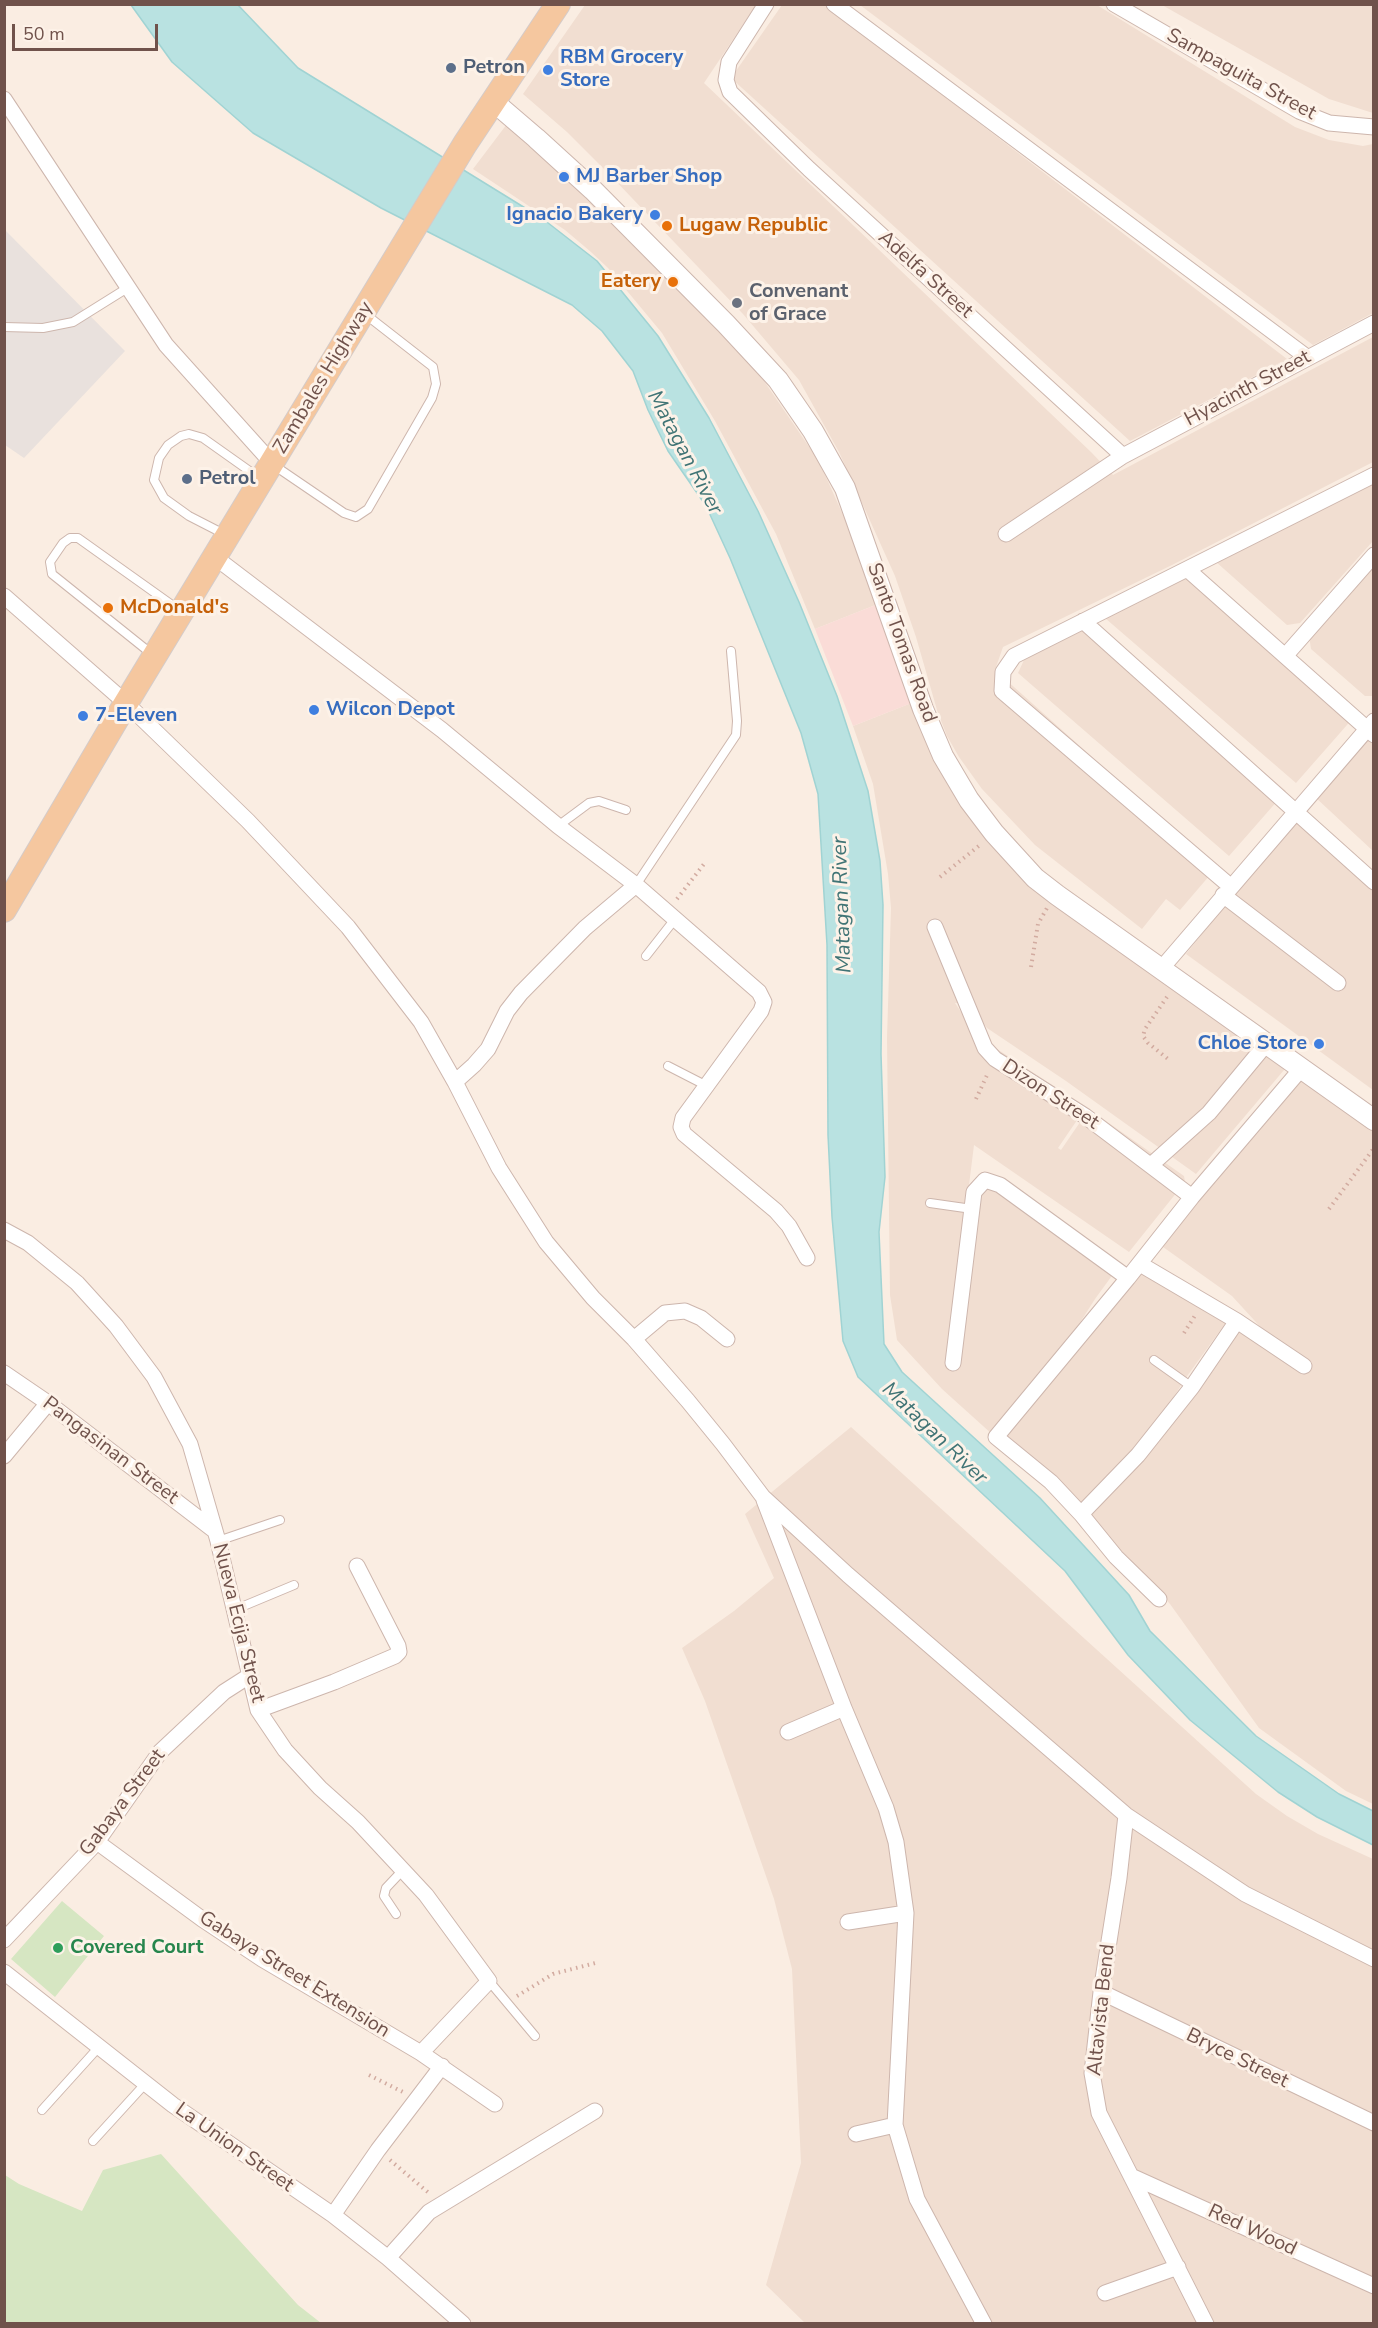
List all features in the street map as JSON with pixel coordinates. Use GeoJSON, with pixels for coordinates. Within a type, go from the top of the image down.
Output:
{"type":"FeatureCollection","features":[{"type":"Feature","properties":{"kind":"main road","name":"Zambales Highway"},"geometry":{"type":"LineString","coordinates":[[4,910],[126,703],[465,144],[558,4]]}},
{"type":"Feature","properties":{"kind":"street","name":"Adelfa Street"},"geometry":{"type":"LineString","coordinates":[[766,4],[729,62],[726,80],[730,92],[809,169],[1123,456]]}},
{"type":"Feature","properties":{"kind":"street"},"geometry":{"type":"LineString","coordinates":[[834,4],[1308,358]]}},
{"type":"Feature","properties":{"kind":"street","name":"Sampaguita Street"},"geometry":{"type":"LineString","coordinates":[[1114,4],[1299,111],[1329,123],[1374,127]]}},
{"type":"Feature","properties":{"kind":"street"},"geometry":{"type":"LineString","coordinates":[[4,99],[166,345],[267,472]]}},
{"type":"Feature","properties":{"kind":"street","name":"Santo Tomas Road"},"geometry":{"type":"LineString","coordinates":[[494,102],[593,190],[726,324],[778,380],[813,431],[845,488],[923,709],[944,756],[969,800],[994,833],[1035,878],[1057,895],[1374,1120]]}},
{"type":"Feature","properties":{"kind":"street","name":"Hyacinth Street"},"geometry":{"type":"LineString","coordinates":[[1006,534],[1123,456],[1374,323]]}},
{"type":"Feature","properties":{"kind":"street"},"geometry":{"type":"LineString","coordinates":[[1338,983],[1227,891],[1002,691],[1003,672],[1014,656],[1374,476]]}},
{"type":"Feature","properties":{"kind":"street"},"geometry":{"type":"LineString","coordinates":[[1286,655],[1374,555]]}},
{"type":"Feature","properties":{"kind":"street"},"geometry":{"type":"LineString","coordinates":[[216,558],[442,730],[558,826],[636,885],[759,992],[764,1002],[761,1011],[683,1118],[681,1127],[684,1134],[776,1211],[789,1226],[807,1258]]}},
{"type":"Feature","properties":{"kind":"street"},"geometry":{"type":"LineString","coordinates":[[1161,969],[1371,728],[1188,570]]}},
{"type":"Feature","properties":{"kind":"street"},"geometry":{"type":"LineString","coordinates":[[4,596],[126,703],[248,821],[348,927],[422,1022],[499,1168],[546,1242],[593,1298],[634,1339],[723,1444],[763,1497],[848,1575],[1126,1815],[1245,1894],[1374,1959]]}},
{"type":"Feature","properties":{"kind":"street"},"geometry":{"type":"LineString","coordinates":[[1083,621],[1374,882]]}},
{"type":"Feature","properties":{"kind":"street"},"geometry":{"type":"LineString","coordinates":[[455,1082],[488,1049],[507,1011],[521,993],[585,928],[636,885]]}},
{"type":"Feature","properties":{"kind":"street","name":"Dizon Street"},"geometry":{"type":"LineString","coordinates":[[935,927],[986,1048],[995,1059],[1085,1116],[1192,1197]]}},
{"type":"Feature","properties":{"kind":"street"},"geometry":{"type":"LineString","coordinates":[[1151,1165],[1209,1113],[1267,1044]]}},
{"type":"Feature","properties":{"kind":"street"},"geometry":{"type":"LineString","coordinates":[[1159,1599],[1116,1557],[1051,1482],[996,1437],[1140,1264],[1192,1197],[1301,1069]]}},
{"type":"Feature","properties":{"kind":"street"},"geometry":{"type":"LineString","coordinates":[[953,1363],[974,1192],[985,1180],[1000,1185],[1128,1278]]}},
{"type":"Feature","properties":{"kind":"street","name":"Nueva Ecija Street"},"geometry":{"type":"LineString","coordinates":[[4,1230],[28,1243],[77,1283],[116,1326],[154,1377],[190,1444],[216,1536],[258,1710],[285,1749],[426,1895],[489,1981]]}},
{"type":"Feature","properties":{"kind":"street"},"geometry":{"type":"LineString","coordinates":[[1140,1264],[1237,1322],[1304,1366]]}},
{"type":"Feature","properties":{"kind":"street"},"geometry":{"type":"LineString","coordinates":[[634,1339],[665,1313],[685,1311],[701,1318],[727,1340]]}},
{"type":"Feature","properties":{"kind":"street"},"geometry":{"type":"LineString","coordinates":[[1081,1514],[1138,1455],[1192,1387],[1237,1322]]}},
{"type":"Feature","properties":{"kind":"street","name":"Pangasinan Street"},"geometry":{"type":"LineString","coordinates":[[4,1373],[48,1403],[216,1536]]}},
{"type":"Feature","properties":{"kind":"street"},"geometry":{"type":"LineString","coordinates":[[4,1456],[48,1403]]}},
{"type":"Feature","properties":{"kind":"street"},"geometry":{"type":"LineString","coordinates":[[763,1497],[844,1708],[886,1808],[896,1842],[906,1913],[895,2125],[917,2199],[984,2324]]}},
{"type":"Feature","properties":{"kind":"street"},"geometry":{"type":"LineString","coordinates":[[258,1710],[364,1669],[395,1656],[399,1652],[357,1566]]}},
{"type":"Feature","properties":{"kind":"street","name":"Gabaya Street"},"geometry":{"type":"LineString","coordinates":[[4,1940],[97,1842],[160,1752],[224,1692],[249,1676]]}},
{"type":"Feature","properties":{"kind":"street"},"geometry":{"type":"LineString","coordinates":[[788,1732],[844,1708]]}},
{"type":"Feature","properties":{"kind":"street","name":"Altavista Bend"},"geometry":{"type":"LineString","coordinates":[[1126,1815],[1092,2073],[1098,2113],[1206,2324]]}},
{"type":"Feature","properties":{"kind":"street","name":"Gabaya Street Extension"},"geometry":{"type":"LineString","coordinates":[[97,1842],[202,1919],[262,1959],[442,2066],[495,2104]]}},
{"type":"Feature","properties":{"kind":"street"},"geometry":{"type":"LineString","coordinates":[[848,1922],[906,1913]]}},
{"type":"Feature","properties":{"kind":"street","name":"La Union Street"},"geometry":{"type":"LineString","coordinates":[[4,1972],[98,2048],[192,2119],[333,2215],[388,2258],[463,2324]]}},
{"type":"Feature","properties":{"kind":"street"},"geometry":{"type":"LineString","coordinates":[[421,2053],[489,1981]]}},
{"type":"Feature","properties":{"kind":"street","name":"Bryce Street"},"geometry":{"type":"LineString","coordinates":[[1101,1992],[1374,2123]]}},
{"type":"Feature","properties":{"kind":"street"},"geometry":{"type":"LineString","coordinates":[[333,2215],[378,2150],[442,2066]]}},
{"type":"Feature","properties":{"kind":"street"},"geometry":{"type":"LineString","coordinates":[[388,2258],[429,2212],[595,2111]]}},
{"type":"Feature","properties":{"kind":"street"},"geometry":{"type":"LineString","coordinates":[[856,2134],[895,2125]]}},
{"type":"Feature","properties":{"kind":"street","name":"Red Wood"},"geometry":{"type":"LineString","coordinates":[[1131,2176],[1374,2286]]}},
{"type":"Feature","properties":{"kind":"street"},"geometry":{"type":"LineString","coordinates":[[1105,2293],[1178,2267]]}},
{"type":"Feature","properties":{"kind":"lane"},"geometry":{"type":"LineString","coordinates":[[4,327],[43,328],[74,322],[129,287]]}},
{"type":"Feature","properties":{"kind":"lane"},"geometry":{"type":"LineString","coordinates":[[228,536],[189,516],[164,498],[154,480],[159,458],[168,445],[181,436],[189,434],[203,438],[344,513],[356,517],[368,509],[432,398],[436,384],[433,367],[364,313]]}},
{"type":"Feature","properties":{"kind":"lane"},"geometry":{"type":"LineString","coordinates":[[155,657],[52,574],[50,562],[55,553],[70,538],[78,538],[182,612]]}},
{"type":"Feature","properties":{"kind":"lane"},"geometry":{"type":"LineString","coordinates":[[636,885],[736,735],[737,721],[731,651]]}},
{"type":"Feature","properties":{"kind":"lane"},"geometry":{"type":"LineString","coordinates":[[558,826],[589,803],[599,801],[626,810]]}},
{"type":"Feature","properties":{"kind":"lane"},"geometry":{"type":"LineString","coordinates":[[646,956],[671,916]]}},
{"type":"Feature","properties":{"kind":"lane"},"geometry":{"type":"LineString","coordinates":[[668,1066],[707,1086]]}},
{"type":"Feature","properties":{"kind":"lane"},"geometry":{"type":"LineString","coordinates":[[930,1203],[972,1209]]}},
{"type":"Feature","properties":{"kind":"lane"},"geometry":{"type":"LineString","coordinates":[[1154,1360],[1192,1387]]}},
{"type":"Feature","properties":{"kind":"lane"},"geometry":{"type":"LineString","coordinates":[[216,1536],[280,1520]]}},
{"type":"Feature","properties":{"kind":"lane"},"geometry":{"type":"LineString","coordinates":[[234,1610],[294,1585]]}},
{"type":"Feature","properties":{"kind":"lane"},"geometry":{"type":"LineString","coordinates":[[396,1914],[384,1896],[386,1888],[403,1870]]}},
{"type":"Feature","properties":{"kind":"lane"},"geometry":{"type":"LineString","coordinates":[[489,1981],[535,2036]]}},
{"type":"Feature","properties":{"kind":"lane"},"geometry":{"type":"LineString","coordinates":[[42,2110],[98,2048]]}},
{"type":"Feature","properties":{"kind":"lane"},"geometry":{"type":"LineString","coordinates":[[93,2141],[145,2084]]}},
{"type":"Feature","properties":{"kind":"path"},"geometry":{"type":"LineString","coordinates":[[940,877],[994,833]]}},
{"type":"Feature","properties":{"kind":"path"},"geometry":{"type":"LineString","coordinates":[[671,916],[704,864]]}},
{"type":"Feature","properties":{"kind":"path"},"geometry":{"type":"LineString","coordinates":[[1031,967],[1038,924],[1057,895]]}},
{"type":"Feature","properties":{"kind":"path"},"geometry":{"type":"LineString","coordinates":[[1168,1059],[1143,1036],[1145,1029],[1178,981]]}},
{"type":"Feature","properties":{"kind":"path"},"geometry":{"type":"LineString","coordinates":[[976,1099],[995,1059]]}},
{"type":"Feature","properties":{"kind":"path"},"geometry":{"type":"LineString","coordinates":[[1329,1209],[1374,1148]]}},
{"type":"Feature","properties":{"kind":"path"},"geometry":{"type":"LineString","coordinates":[[1184,1333],[1203,1303]]}},
{"type":"Feature","properties":{"kind":"path"},"geometry":{"type":"LineString","coordinates":[[507,2002],[553,1974],[599,1962]]}},
{"type":"Feature","properties":{"kind":"path"},"geometry":{"type":"LineString","coordinates":[[369,2075],[418,2098]]}},
{"type":"Feature","properties":{"kind":"path"},"geometry":{"type":"LineString","coordinates":[[378,2150],[430,2194]]}},
{"type":"Feature","properties":{"kind":"shaded area"},"geometry":{"type":"Polygon","coordinates":[[[585,5],[756,5],[704,83],[1113,475],[1373,337],[1373,462],[1172,565],[1003,647],[995,670],[1216,868],[1180,910],[1166,899],[1142,929],[1035,845],[982,789],[947,736],[895,576],[839,452],[799,380],[743,314],[609,174],[567,132],[523,94],[585,5]]]}},
{"type":"Feature","properties":{"kind":"shaded area"},"geometry":{"type":"Polygon","coordinates":[[[782,5],[825,5],[1287,359],[1130,441],[731,78],[782,5]]]}},
{"type":"Feature","properties":{"kind":"shaded area"},"geometry":{"type":"Polygon","coordinates":[[[860,5],[1097,5],[1295,127],[1329,140],[1363,146],[1373,144],[1373,313],[1313,345],[860,5]]]}},
{"type":"Feature","properties":{"kind":"shaded area"},"geometry":{"type":"Polygon","coordinates":[[[1162,5],[1373,5],[1373,113],[1329,99],[1162,5]]]}},
{"type":"Feature","properties":{"kind":"shaded area"},"geometry":{"type":"Polygon","coordinates":[[[510,120],[733,339],[814,454],[852,535],[878,604],[815,629],[776,534],[715,421],[662,333],[608,268],[591,252],[565,230],[473,169],[510,120]]]}},
{"type":"Feature","properties":{"kind":"shaded area"},"geometry":{"type":"Polygon","coordinates":[[[4,229],[125,351],[24,458],[5,445],[4,229]]]}},
{"type":"Feature","properties":{"kind":"shaded area"},"geometry":{"type":"Polygon","coordinates":[[[1373,478],[1373,541],[1300,623],[1287,625],[1215,561],[1373,478]]]}},
{"type":"Feature","properties":{"kind":"shaded area"},"geometry":{"type":"Polygon","coordinates":[[[1373,563],[1373,696],[1365,696],[1311,649],[1309,636],[1373,563]]]}},
{"type":"Feature","properties":{"kind":"shaded area"},"geometry":{"type":"Polygon","coordinates":[[[1192,572],[1354,717],[1296,783],[1105,618],[1192,572]]]}},
{"type":"Feature","properties":{"kind":"shaded area"},"geometry":{"type":"Polygon","coordinates":[[[878,604],[914,702],[853,726],[815,629],[878,604]]]}},
{"type":"Feature","properties":{"kind":"shaded area"},"geometry":{"type":"Polygon","coordinates":[[[1091,624],[1286,791],[1229,856],[1018,673],[1024,660],[1091,624]]]}},
{"type":"Feature","properties":{"kind":"shaded area"},"geometry":{"type":"Polygon","coordinates":[[[914,702],[1015,856],[1295,1057],[1196,1174],[987,1028],[968,1003],[955,1003],[977,1036],[1086,1107],[1058,1148],[1061,1150],[1089,1109],[1184,1176],[1185,1182],[1129,1252],[974,1145],[966,1209],[982,1175],[1119,1266],[1065,1346],[993,1435],[942,1389],[897,1340],[890,1295],[887,1038],[891,908],[888,874],[873,784],[853,726],[914,702]]]}},
{"type":"Feature","properties":{"kind":"shaded area"},"geometry":{"type":"Polygon","coordinates":[[[1373,733],[1373,851],[1315,797],[1373,733]]]}},
{"type":"Feature","properties":{"kind":"shaded area"},"geometry":{"type":"Polygon","coordinates":[[[1304,811],[1373,872],[1373,1090],[1186,954],[1243,882],[1304,811]]]}},
{"type":"Feature","properties":{"kind":"shaded area"},"geometry":{"type":"Polygon","coordinates":[[[1305,1063],[1373,1114],[1373,1804],[1346,1791],[1259,1728],[1170,1604],[1127,1556],[1085,1516],[1241,1324],[1265,1332],[1232,1296],[1156,1242],[1305,1063]]]}},
{"type":"Feature","properties":{"kind":"shaded area"},"geometry":{"type":"Polygon","coordinates":[[[1140,1266],[1227,1321],[1185,1379],[1151,1433],[1083,1508],[1002,1436],[1140,1266]]]}},
{"type":"Feature","properties":{"kind":"shaded area"},"geometry":{"type":"Polygon","coordinates":[[[851,1427],[1256,1794],[1318,1834],[1373,1859],[1373,2323],[805,2323],[766,2285],[801,2163],[792,1969],[774,1899],[705,1701],[682,1648],[734,1611],[774,1578],[745,1514],[851,1427]]]}},
{"type":"Feature","properties":{"kind":"green space","name":"Covered Court"},"geometry":{"type":"Polygon","coordinates":[[[62,1901],[104,1936],[55,1997],[11,1959],[62,1901]]]}},
{"type":"Feature","properties":{"kind":"green space"},"geometry":{"type":"Polygon","coordinates":[[[161,2154],[298,2305],[321,2323],[5,2323],[5,2175],[19,2184],[82,2211],[103,2170],[161,2154]]]}},
{"type":"Feature","properties":{"kind":"water","name":"Matagan River"},"geometry":{"type":"Polygon","coordinates":[[[131,5],[238,5],[298,68],[543,219],[597,261],[658,336],[709,418],[758,511],[799,602],[837,696],[868,791],[880,861],[883,905],[881,1054],[885,1177],[879,1232],[884,1344],[902,1372],[1040,1498],[1129,1595],[1150,1631],[1256,1736],[1339,1794],[1373,1811],[1373,1845],[1317,1817],[1278,1792],[1190,1720],[1128,1655],[1065,1571],[858,1377],[843,1341],[832,1217],[828,1135],[827,945],[818,794],[801,733],[730,558],[706,506],[668,451],[648,410],[633,371],[602,331],[572,305],[381,208],[253,133],[172,62],[131,5]]]}},
{"type":"Feature","properties":{"kind":"place","name":"Petron"},"geometry":{"type":"Point","coordinates":[451,68]}},
{"type":"Feature","properties":{"kind":"place","name":"RBM Grocery Store"},"geometry":{"type":"Point","coordinates":[548,70]}},
{"type":"Feature","properties":{"kind":"place","name":"MJ Barber Shop"},"geometry":{"type":"Point","coordinates":[564,177]}},
{"type":"Feature","properties":{"kind":"place","name":"Ignacio Bakery"},"geometry":{"type":"Point","coordinates":[655,215]}},
{"type":"Feature","properties":{"kind":"place","name":"Lugaw Republic"},"geometry":{"type":"Point","coordinates":[667,226]}},
{"type":"Feature","properties":{"kind":"place","name":"Eatery"},"geometry":{"type":"Point","coordinates":[673,282]}},
{"type":"Feature","properties":{"kind":"place","name":"Convenant of Grace"},"geometry":{"type":"Point","coordinates":[737,303]}},
{"type":"Feature","properties":{"kind":"place","name":"Petrol"},"geometry":{"type":"Point","coordinates":[187,479]}},
{"type":"Feature","properties":{"kind":"place","name":"McDonald's"},"geometry":{"type":"Point","coordinates":[108,608]}},
{"type":"Feature","properties":{"kind":"place","name":"Wilcon Depot"},"geometry":{"type":"Point","coordinates":[314,710]}},
{"type":"Feature","properties":{"kind":"place","name":"7-Eleven"},"geometry":{"type":"Point","coordinates":[83,716]}},
{"type":"Feature","properties":{"kind":"place","name":"Chloe Store"},"geometry":{"type":"Point","coordinates":[1319,1044]}},
{"type":"Feature","properties":{"kind":"place","name":"Covered Court"},"geometry":{"type":"Point","coordinates":[58,1948]}}]}
